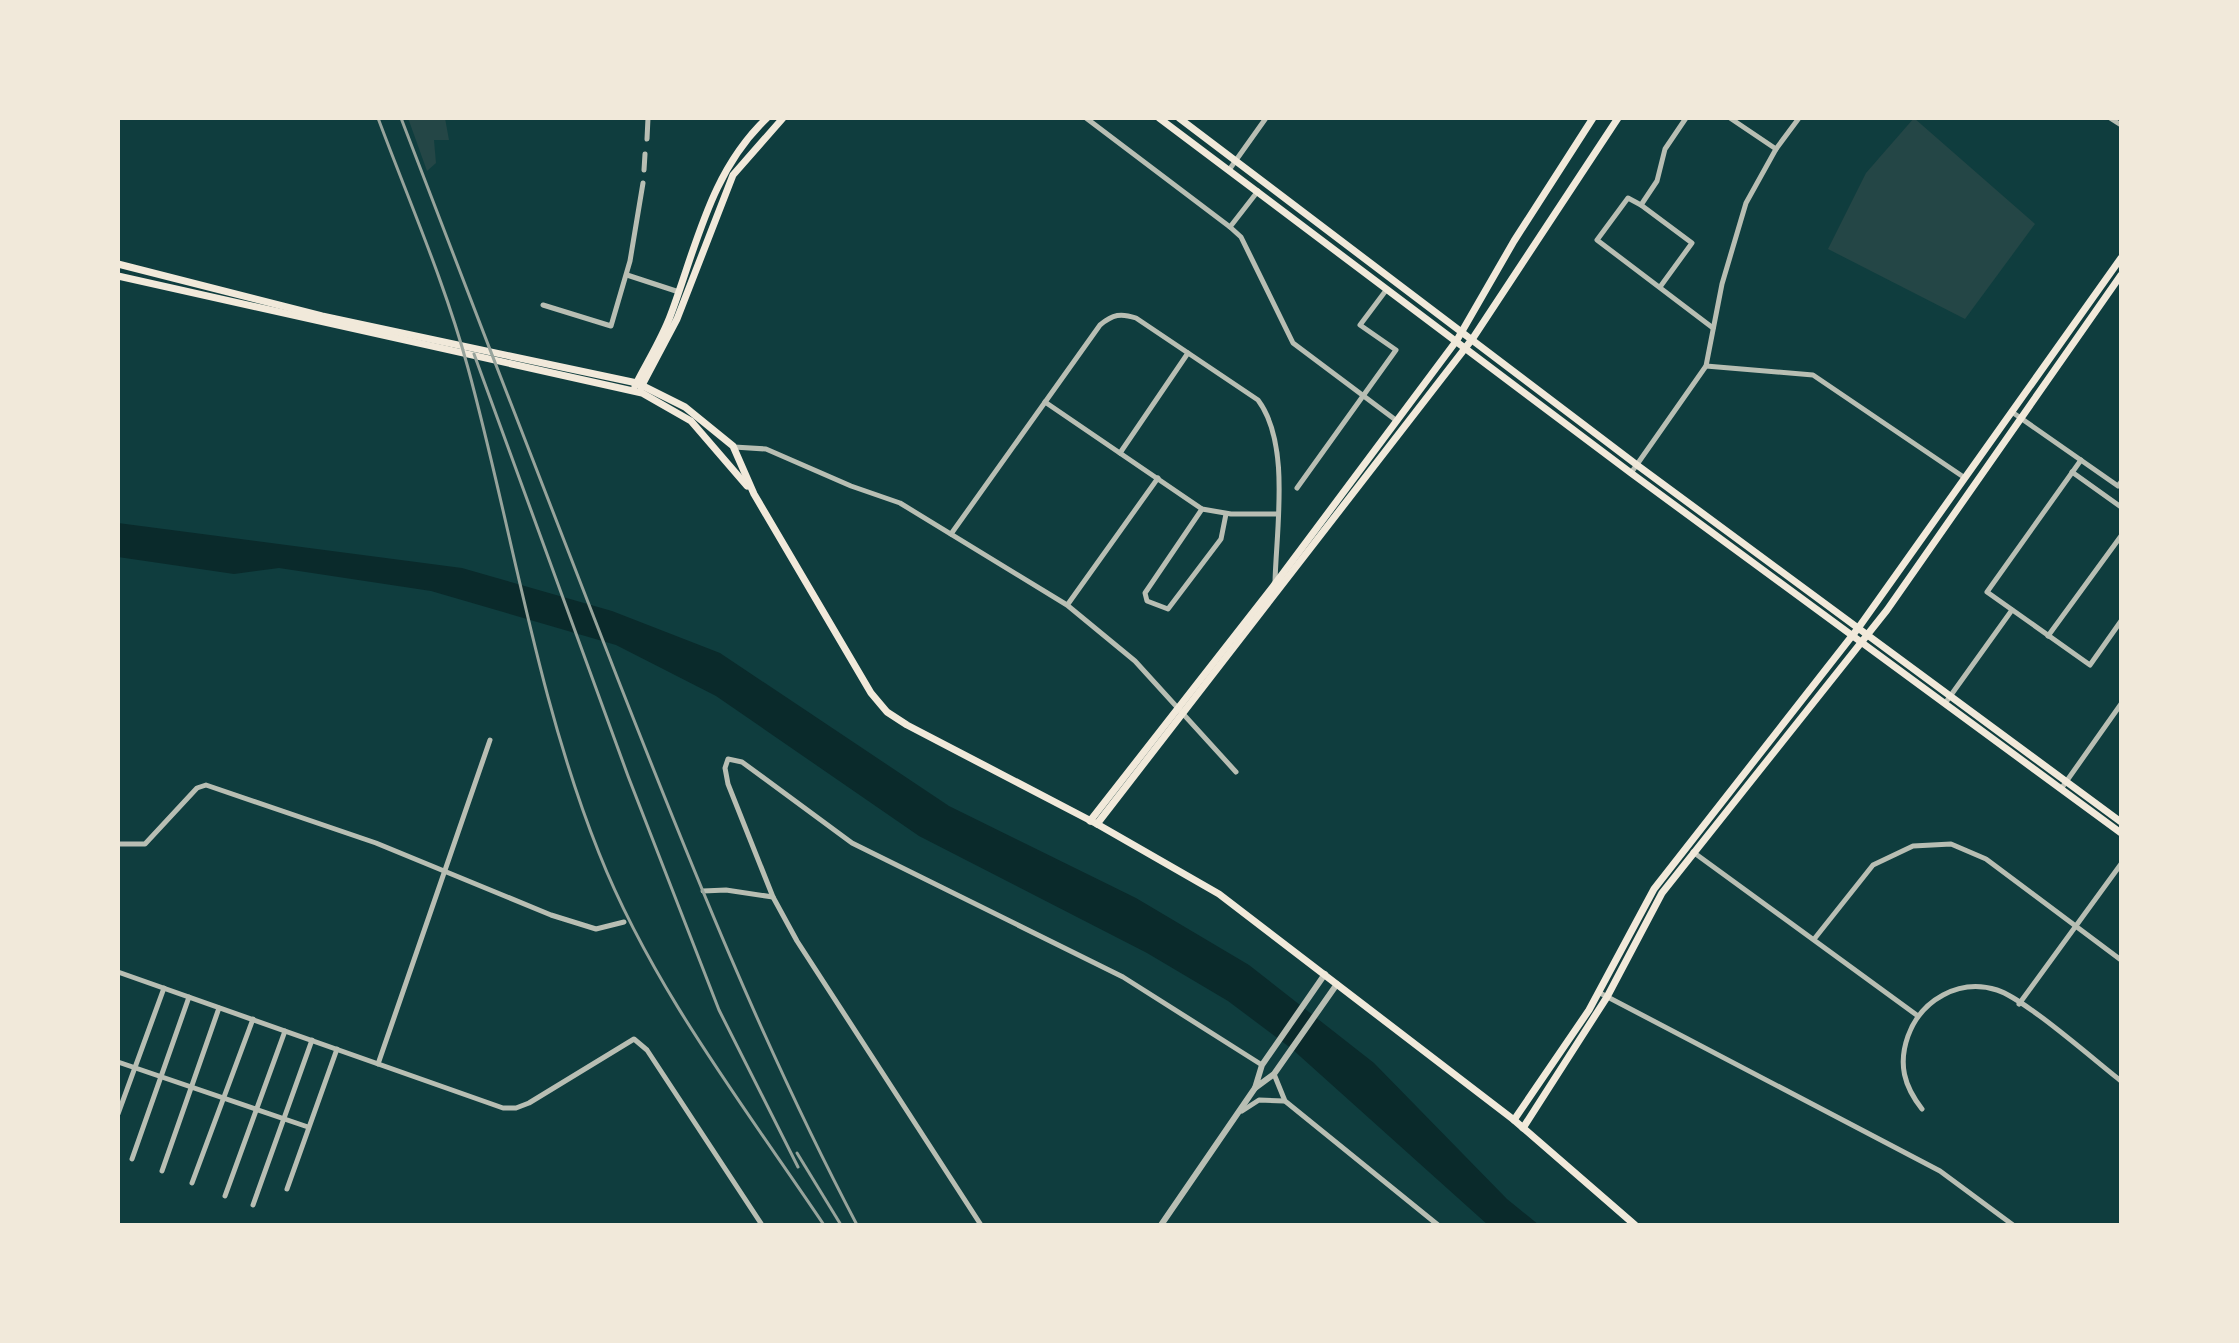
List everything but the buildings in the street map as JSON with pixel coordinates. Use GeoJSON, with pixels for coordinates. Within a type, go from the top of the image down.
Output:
{"type":"FeatureCollection","features":[{"type":"Feature","properties":{"kind":"main road"},"geometry":{"type":"LineString","coordinates":[[637,388],[662,335],[724,171],[767,118]]}},
{"type":"Feature","properties":{"kind":"main road"},"geometry":{"type":"LineString","coordinates":[[637,388],[677,319],[733,175],[783,118]]}},
{"type":"Feature","properties":{"kind":"main road"},"geometry":{"type":"LineString","coordinates":[[1159,118],[1861,643],[1948,698],[2121,822]]}},
{"type":"Feature","properties":{"kind":"main road"},"geometry":{"type":"LineString","coordinates":[[1179,118],[1637,465],[1859,627],[2061,789],[2121,833]]}},
{"type":"Feature","properties":{"kind":"main road"},"geometry":{"type":"LineString","coordinates":[[1182,712],[1457,340],[1514,241],[1593,118]]}},
{"type":"Feature","properties":{"kind":"main road"},"geometry":{"type":"LineString","coordinates":[[1094,822],[1473,338],[1618,118]]}},
{"type":"Feature","properties":{"kind":"main road"},"geometry":{"type":"LineString","coordinates":[[1689,849],[1859,627],[2121,258]]}},
{"type":"Feature","properties":{"kind":"main road"},"geometry":{"type":"LineString","coordinates":[[118,264],[322,316],[637,388],[685,407],[733,446],[754,494],[864,681],[887,712],[951,750],[1094,822],[1208,886],[1514,1120],[1635,1225]]}},
{"type":"Feature","properties":{"kind":"main road"},"geometry":{"type":"LineString","coordinates":[[1523,1128],[1603,995],[1643,906],[1868,634],[2121,275]]}},
{"type":"Feature","properties":{"kind":"main road"},"geometry":{"type":"LineString","coordinates":[[118,276],[637,388],[691,421],[754,494]]}},
{"type":"Feature","properties":{"kind":"main road"},"geometry":{"type":"LineString","coordinates":[[1514,1120],[1603,995]]}},
{"type":"Feature","properties":{"kind":"street"},"geometry":{"type":"LineString","coordinates":[[647,139],[648,118]]}},
{"type":"Feature","properties":{"kind":"street"},"geometry":{"type":"LineString","coordinates":[[1086,118],[1241,237],[1293,343],[1398,421]]}},
{"type":"Feature","properties":{"kind":"street"},"geometry":{"type":"LineString","coordinates":[[1229,170],[1266,118]]}},
{"type":"Feature","properties":{"kind":"street"},"geometry":{"type":"LineString","coordinates":[[1641,205],[1657,181],[1665,149],[1686,118]]}},
{"type":"Feature","properties":{"kind":"street"},"geometry":{"type":"LineString","coordinates":[[1730,118],[1776,149]]}},
{"type":"Feature","properties":{"kind":"street"},"geometry":{"type":"LineString","coordinates":[[1631,473],[1706,366],[1722,284],[1746,203],[1776,149],[1799,118]]}},
{"type":"Feature","properties":{"kind":"street"},"geometry":{"type":"LineString","coordinates":[[2110,118],[2121,125]]}},
{"type":"Feature","properties":{"kind":"street"},"geometry":{"type":"LineString","coordinates":[[644,170],[645,154]]}},
{"type":"Feature","properties":{"kind":"street"},"geometry":{"type":"LineString","coordinates":[[543,305],[611,326],[627,275],[643,183]]}},
{"type":"Feature","properties":{"kind":"street"},"geometry":{"type":"LineString","coordinates":[[1230,227],[1258,191]]}},
{"type":"Feature","properties":{"kind":"street"},"geometry":{"type":"LineString","coordinates":[[1660,287],[1692,243],[1628,198],[1597,240],[1713,328]]}},
{"type":"Feature","properties":{"kind":"street"},"geometry":{"type":"LineString","coordinates":[[627,275],[679,292]]}},
{"type":"Feature","properties":{"kind":"street"},"geometry":{"type":"LineString","coordinates":[[1297,488],[1396,350],[1360,325],[1387,288]]}},
{"type":"Feature","properties":{"kind":"street"},"geometry":{"type":"LineString","coordinates":[[951,534],[1110,317],[1123,313],[1136,318],[1258,400],[1269,415],[1276,435],[1275,584]]}},
{"type":"Feature","properties":{"kind":"street"},"geometry":{"type":"LineString","coordinates":[[1120,453],[1188,353]]}},
{"type":"Feature","properties":{"kind":"street"},"geometry":{"type":"LineString","coordinates":[[1706,366],[1813,375],[1966,478]]}},
{"type":"Feature","properties":{"kind":"street"},"geometry":{"type":"LineString","coordinates":[[1045,402],[1202,509],[1226,514],[1277,514]]}},
{"type":"Feature","properties":{"kind":"street"},"geometry":{"type":"LineString","coordinates":[[2012,412],[2118,486],[2121,482]]}},
{"type":"Feature","properties":{"kind":"street"},"geometry":{"type":"LineString","coordinates":[[733,446],[766,449],[851,486],[900,503],[1067,605],[1135,661],[1236,772]]}},
{"type":"Feature","properties":{"kind":"street"},"geometry":{"type":"LineString","coordinates":[[2081,460],[1987,592],[2090,665],[2121,621]]}},
{"type":"Feature","properties":{"kind":"street"},"geometry":{"type":"LineString","coordinates":[[2072,472],[2121,507]]}},
{"type":"Feature","properties":{"kind":"street"},"geometry":{"type":"LineString","coordinates":[[1067,605],[1158,478]]}},
{"type":"Feature","properties":{"kind":"street"},"geometry":{"type":"LineString","coordinates":[[1202,509],[1145,593],[1147,601],[1163,610],[1168,609],[1221,539],[1226,514]]}},
{"type":"Feature","properties":{"kind":"street"},"geometry":{"type":"LineString","coordinates":[[2048,636],[2121,536]]}},
{"type":"Feature","properties":{"kind":"street"},"geometry":{"type":"LineString","coordinates":[[1948,698],[2012,610]]}},
{"type":"Feature","properties":{"kind":"street"},"geometry":{"type":"LineString","coordinates":[[2061,789],[2121,704]]}},
{"type":"Feature","properties":{"kind":"street"},"geometry":{"type":"LineString","coordinates":[[378,1064],[490,740]]}},
{"type":"Feature","properties":{"kind":"street"},"geometry":{"type":"LineString","coordinates":[[981,1225],[797,941],[773,897],[728,784],[725,768],[732,758],[852,843],[1123,977],[1262,1065]]}},
{"type":"Feature","properties":{"kind":"street"},"geometry":{"type":"LineString","coordinates":[[118,844],[145,844],[197,788],[206,785],[376,843],[514,902],[596,929],[624,922]]}},
{"type":"Feature","properties":{"kind":"street"},"geometry":{"type":"LineString","coordinates":[[1815,938],[1873,865],[1913,846],[1951,844],[1986,859],[2121,960]]}},
{"type":"Feature","properties":{"kind":"street"},"geometry":{"type":"LineString","coordinates":[[1689,849],[1918,1016]]}},
{"type":"Feature","properties":{"kind":"street"},"geometry":{"type":"LineString","coordinates":[[2019,1004],[2121,864]]}},
{"type":"Feature","properties":{"kind":"street"},"geometry":{"type":"LineString","coordinates":[[703,891],[726,890],[773,897]]}},
{"type":"Feature","properties":{"kind":"street"},"geometry":{"type":"LineString","coordinates":[[118,972],[503,1108],[529,1103],[629,1040],[641,1042],[762,1225]]}},
{"type":"Feature","properties":{"kind":"street"},"geometry":{"type":"LineString","coordinates":[[1161,1225],[1255,1088],[1262,1065],[1325,974]]}},
{"type":"Feature","properties":{"kind":"street"},"geometry":{"type":"LineString","coordinates":[[1255,1088],[1274,1074],[1337,984]]}},
{"type":"Feature","properties":{"kind":"street"},"geometry":{"type":"LineString","coordinates":[[1922,1109],[1907,1086],[1902,1060],[1918,1016],[1930,1002],[1967,987],[2000,991],[2121,1081]]}},
{"type":"Feature","properties":{"kind":"street"},"geometry":{"type":"LineString","coordinates":[[118,1114],[164,988]]}},
{"type":"Feature","properties":{"kind":"street"},"geometry":{"type":"LineString","coordinates":[[1603,995],[1940,1171],[2013,1225]]}},
{"type":"Feature","properties":{"kind":"street"},"geometry":{"type":"LineString","coordinates":[[132,1159],[189,997]]}},
{"type":"Feature","properties":{"kind":"street"},"geometry":{"type":"LineString","coordinates":[[162,1171],[219,1008]]}},
{"type":"Feature","properties":{"kind":"street"},"geometry":{"type":"LineString","coordinates":[[192,1183],[253,1019]]}},
{"type":"Feature","properties":{"kind":"street"},"geometry":{"type":"LineString","coordinates":[[225,1196],[285,1031]]}},
{"type":"Feature","properties":{"kind":"street"},"geometry":{"type":"LineString","coordinates":[[253,1205],[312,1040]]}},
{"type":"Feature","properties":{"kind":"street"},"geometry":{"type":"LineString","coordinates":[[287,1189],[337,1049]]}},
{"type":"Feature","properties":{"kind":"street"},"geometry":{"type":"LineString","coordinates":[[118,1062],[308,1127]]}},
{"type":"Feature","properties":{"kind":"street"},"geometry":{"type":"LineString","coordinates":[[1274,1074],[1285,1101],[1438,1225]]}},
{"type":"Feature","properties":{"kind":"street"},"geometry":{"type":"LineString","coordinates":[[1239,1112],[1259,1100],[1285,1101]]}},
{"type":"Feature","properties":{"kind":"shaded area"},"geometry":{"type":"Polygon","coordinates":[[[408,118],[445,118],[449,140],[434,140],[436,163],[427,171],[408,118]]]}},
{"type":"Feature","properties":{"kind":"shaded area"},"geometry":{"type":"Polygon","coordinates":[[[1914,118],[2035,224],[1965,319],[1828,249],[1866,173],[1914,118]]]}},
{"type":"Feature","properties":{"kind":"shaded area"},"geometry":{"type":"Polygon","coordinates":[[[118,523],[462,568],[612,611],[720,653],[949,806],[1136,898],[1249,965],[1374,1063],[1507,1199],[1539,1225],[1488,1225],[1292,1049],[1228,1001],[1147,953],[919,836],[716,696],[616,645],[431,591],[279,568],[234,574],[118,557],[118,523]]]}},
{"type":"Feature","properties":{"kind":"railway"},"geometry":{"type":"LineString","coordinates":[[378,118],[459,336],[542,674],[577,794],[599,853],[645,951],[672,998],[824,1225]]}},
{"type":"Feature","properties":{"kind":"railway"},"geometry":{"type":"LineString","coordinates":[[401,118],[702,889],[791,1092],[857,1225]]}},
{"type":"Feature","properties":{"kind":"railway"},"geometry":{"type":"LineString","coordinates":[[474,354],[628,776],[719,1010],[798,1167]]}},
{"type":"Feature","properties":{"kind":"railway"},"geometry":{"type":"LineString","coordinates":[[797,1153],[841,1225]]}}]}
